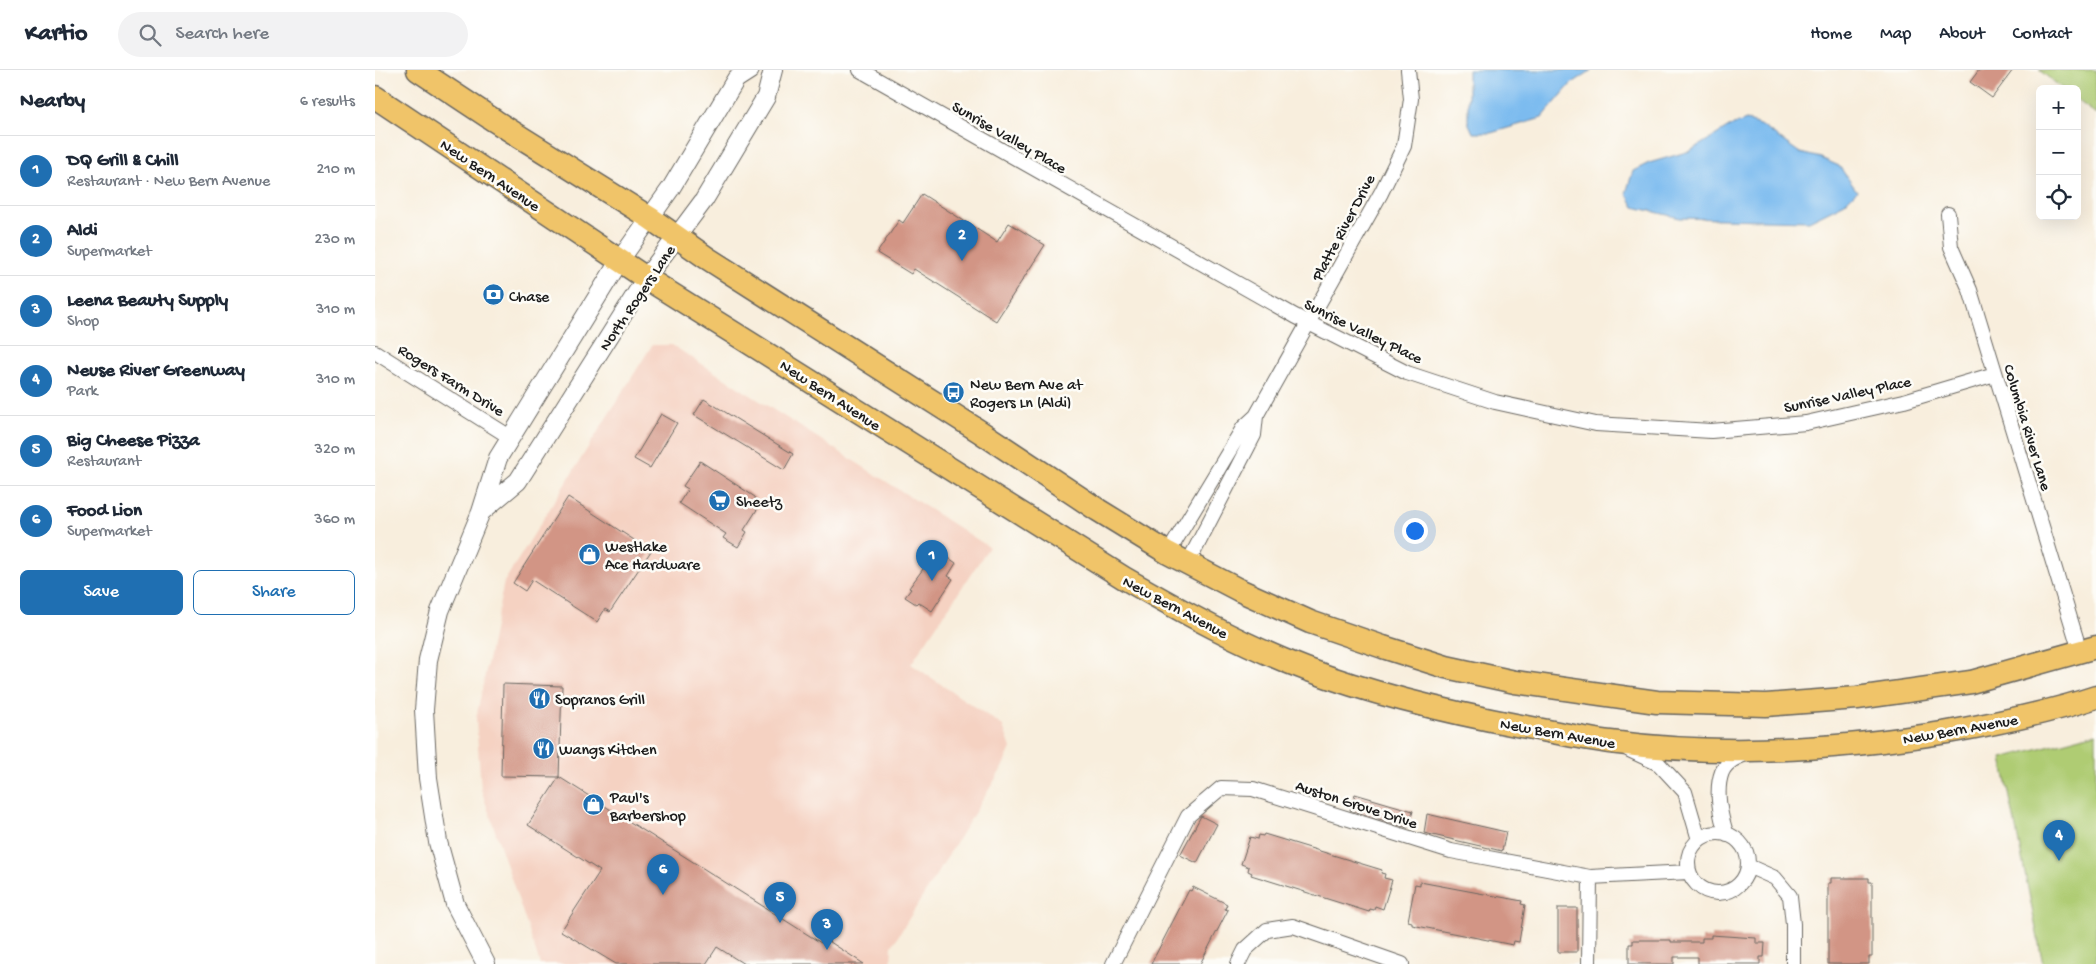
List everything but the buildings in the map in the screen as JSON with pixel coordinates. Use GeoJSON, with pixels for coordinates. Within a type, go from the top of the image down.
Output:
{"type":"FeatureCollection","features":[{"type":"Feature","properties":{"kind":"main road"},"geometry":{"type":"LineString","coordinates":[[418,70],[495,121],[650,218],[707,258],[979,431],[1098,510],[1178,558],[1239,590],[1310,622],[1446,667],[1515,682],[1657,702],[1766,705],[1857,698],[1971,682],[2088,649]]}},
{"type":"Feature","properties":{"kind":"main road","name":"New Bern Avenue"},"geometry":{"type":"LineString","coordinates":[[375,97],[647,278],[1116,573],[1199,622],[1305,668],[1403,701],[1461,715],[1610,742],[1686,749],[1819,748],[1902,739],[1989,725],[2096,697]]}},
{"type":"Feature","properties":{"kind":"street","name":"North Rogers Lane"},"geometry":{"type":"LineString","coordinates":[[486,964],[455,904],[438,842],[428,778],[424,710],[428,660],[440,611],[481,512],[498,458],[510,437],[620,260],[671,188],[736,80],[750,70]]}},
{"type":"Feature","properties":{"kind":"street","name":"North Rogers Lane"},"geometry":{"type":"LineString","coordinates":[[481,512],[518,481],[647,278],[704,200],[766,97],[773,70]]}},
{"type":"Feature","properties":{"kind":"street","name":"Sunrise Valley Place"},"geometry":{"type":"LineString","coordinates":[[860,70],[1310,323],[1407,373],[1495,402],[1596,424],[1711,431],[1806,423],[1904,401],[1995,374]]}},
{"type":"Feature","properties":{"kind":"street","name":"Platte River Drive"},"geometry":{"type":"LineString","coordinates":[[1178,558],[1243,428],[1256,416],[1310,323],[1381,193],[1404,146],[1411,99],[1408,70]]}},
{"type":"Feature","properties":{"kind":"street","name":"Columbia River Lane"},"geometry":{"type":"LineString","coordinates":[[1949,214],[1951,247],[1970,290],[1995,374],[2088,649]]}},
{"type":"Feature","properties":{"kind":"street","name":"Rogers Farm Drive"},"geometry":{"type":"LineString","coordinates":[[375,352],[510,437]]}},
{"type":"Feature","properties":{"kind":"street","name":"Platte River Drive"},"geometry":{"type":"LineString","coordinates":[[1178,558],[1254,435],[1256,416]]}},
{"type":"Feature","properties":{"kind":"street"},"geometry":{"type":"LineString","coordinates":[[1610,742],[1659,764],[1685,792],[1699,840]]}},
{"type":"Feature","properties":{"kind":"street"},"geometry":{"type":"LineString","coordinates":[[1727,835],[1722,823],[1719,796],[1723,771],[1733,759],[1757,749]]}},
{"type":"Feature","properties":{"kind":"street","name":"Auston Grove Drive"},"geometry":{"type":"LineString","coordinates":[[1113,964],[1188,816],[1221,788],[1253,789],[1451,851],[1590,877],[1689,872]]}},
{"type":"Feature","properties":{"kind":"street"},"geometry":{"type":"LineString","coordinates":[[1710,834],[1727,835],[1739,842],[1745,850],[1748,866],[1744,879],[1729,892],[1719,894],[1709,892],[1700,888],[1693,881],[1687,863],[1689,853],[1699,840],[1710,834]]}},
{"type":"Feature","properties":{"kind":"street"},"geometry":{"type":"LineString","coordinates":[[1748,866],[1775,878],[1790,896],[1793,924],[1793,964]]}},
{"type":"Feature","properties":{"kind":"street"},"geometry":{"type":"LineString","coordinates":[[1589,964],[1590,877]]}},
{"type":"Feature","properties":{"kind":"street"},"geometry":{"type":"LineString","coordinates":[[1238,964],[1245,950],[1267,930],[1293,926],[1402,964]]}},
{"type":"Feature","properties":{"kind":"shaded area"},"geometry":{"type":"Polygon","coordinates":[[[652,345],[672,345],[989,547],[911,664],[1003,726],[1011,748],[1001,770],[892,946],[891,964],[540,964],[481,789],[476,719],[504,582],[652,345]]]}},
{"type":"Feature","properties":{"kind":"green space"},"geometry":{"type":"Polygon","coordinates":[[[2039,70],[2096,70],[2096,114],[2081,103],[2081,85],[2058,85],[2039,70]]]}},
{"type":"Feature","properties":{"kind":"green space"},"geometry":{"type":"Polygon","coordinates":[[[2096,733],[2096,964],[2043,964],[2002,758],[2096,733]]]}},
{"type":"Feature","properties":{"kind":"water"},"geometry":{"type":"Polygon","coordinates":[[[1468,70],[1592,70],[1571,84],[1542,118],[1491,133],[1473,133],[1468,122],[1468,70]]]}},
{"type":"Feature","properties":{"kind":"water"},"geometry":{"type":"Polygon","coordinates":[[[1746,120],[1762,126],[1800,153],[1821,158],[1839,166],[1857,191],[1845,203],[1809,221],[1680,218],[1634,207],[1626,193],[1633,171],[1649,163],[1690,151],[1729,127],[1746,120]]]}},
{"type":"Feature","properties":{"kind":"place","name":"Aldi"},"geometry":{"type":"Point","coordinates":[962,261]}},
{"type":"Feature","properties":{"kind":"place","name":"Chase"},"geometry":{"type":"Point","coordinates":[493,295]}},
{"type":"Feature","properties":{"kind":"place","name":"New Bern Ave at Rogers Ln (Aldi)"},"geometry":{"type":"Point","coordinates":[954,392]}},
{"type":"Feature","properties":{"kind":"place","name":"Sheetz"},"geometry":{"type":"Point","coordinates":[720,500]}},
{"type":"Feature","properties":{"kind":"place","name":"Westlake Ace Hardware"},"geometry":{"type":"Point","coordinates":[589,554]}},
{"type":"Feature","properties":{"kind":"place","name":"DQ Grill & Chill"},"geometry":{"type":"Point","coordinates":[932,581]}},
{"type":"Feature","properties":{"kind":"place","name":"Sopranos Grill"},"geometry":{"type":"Point","coordinates":[539,698]}},
{"type":"Feature","properties":{"kind":"place","name":"Wangs Kitchen"},"geometry":{"type":"Point","coordinates":[543,748]}},
{"type":"Feature","properties":{"kind":"place","name":"Paul's Barbershop"},"geometry":{"type":"Point","coordinates":[594,805]}},
{"type":"Feature","properties":{"kind":"place","name":"Neuse River Greenway"},"geometry":{"type":"Point","coordinates":[2059,861]}},
{"type":"Feature","properties":{"kind":"place","name":"Food Lion"},"geometry":{"type":"Point","coordinates":[663,895]}},
{"type":"Feature","properties":{"kind":"place","name":"Big Cheese Pizza"},"geometry":{"type":"Point","coordinates":[780,923]}},
{"type":"Feature","properties":{"kind":"place","name":"Leena Beauty Supply"},"geometry":{"type":"Point","coordinates":[827,950]}}]}
